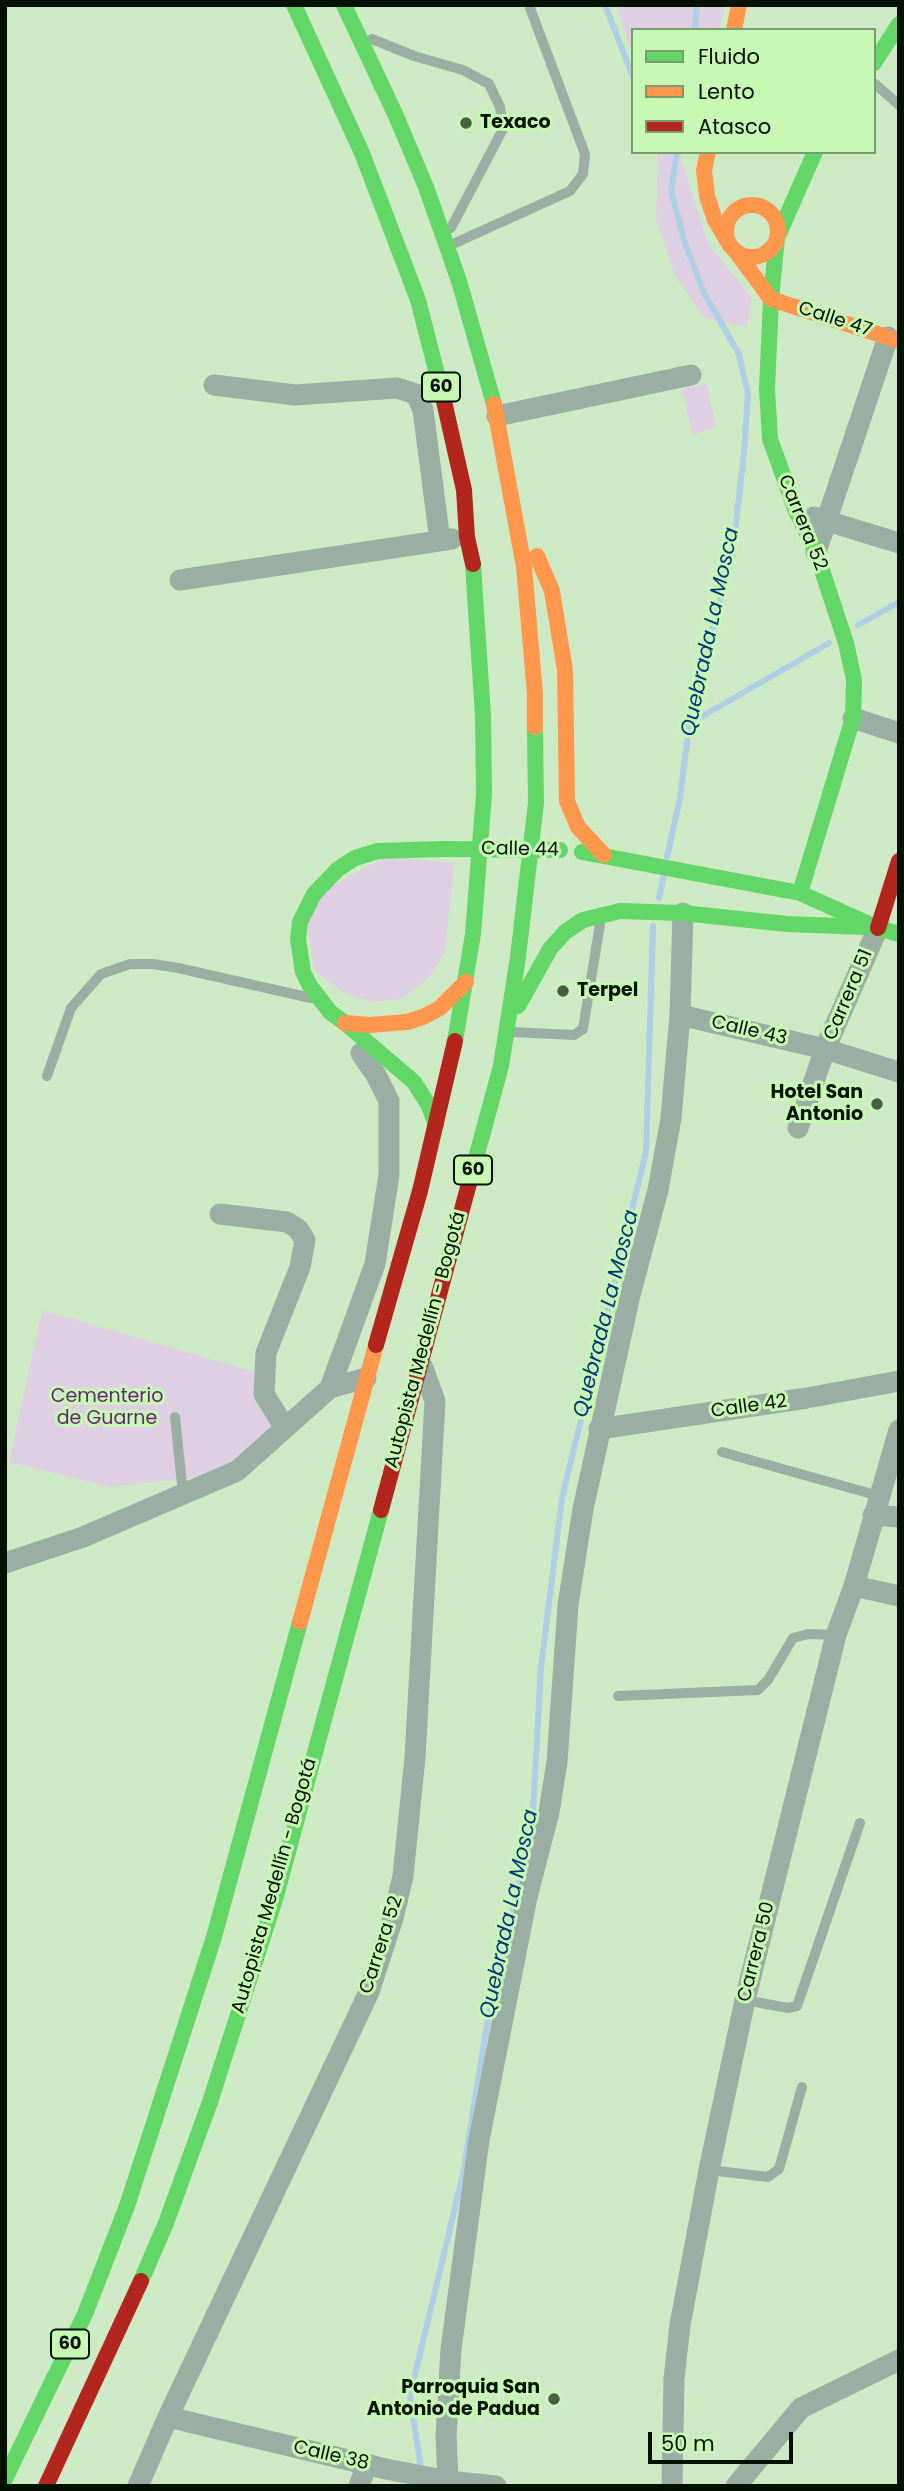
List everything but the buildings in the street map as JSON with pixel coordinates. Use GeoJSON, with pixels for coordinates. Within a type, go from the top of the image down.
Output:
{"type":"FeatureCollection","features":[{"type":"Feature","properties":{"kind":"main road","name":"60"},"geometry":{"type":"LineString","coordinates":[[5,2479],[85,2314],[127,2206],[215,1937],[366,1378],[420,1191],[457,1032],[477,891],[484,794],[484,716],[475,574],[467,537],[464,490],[450,423],[418,300],[362,153],[293,5]]}},
{"type":"Feature","properties":{"kind":"main road","name":"Autopista Medellín - Bogotá"},"geometry":{"type":"LineString","coordinates":[[46,2486],[161,2235],[214,2090],[276,1896],[501,1066],[536,803],[537,756],[531,636],[524,567],[497,416],[446,243],[396,116],[344,5]]}},
{"type":"Feature","properties":{"kind":"main road"},"geometry":{"type":"LineString","coordinates":[[734,28],[739,5]]}},
{"type":"Feature","properties":{"kind":"main road"},"geometry":{"type":"LineString","coordinates":[[876,60],[899,24]]}},
{"type":"Feature","properties":{"kind":"main road"},"geometry":{"type":"LineString","coordinates":[[708,154],[704,170],[707,196],[715,220],[732,248],[771,299]]}},
{"type":"Feature","properties":{"kind":"main road","name":"Carrera 52"},"geometry":{"type":"LineString","coordinates":[[800,892],[853,718],[854,680],[846,643],[816,552],[796,511],[770,439],[766,389],[777,238],[814,154]]}},
{"type":"Feature","properties":{"kind":"main road"},"geometry":{"type":"LineString","coordinates":[[704,170],[715,186],[726,195],[771,213],[778,229],[777,238],[770,250],[750,258],[732,248],[725,234],[728,218],[733,212],[748,205]]}},
{"type":"Feature","properties":{"kind":"main road","name":"Calle 47"},"geometry":{"type":"LineString","coordinates":[[771,299],[893,339]]}},
{"type":"Feature","properties":{"kind":"main road"},"geometry":{"type":"LineString","coordinates":[[516,520],[552,591],[559,626],[565,670],[567,801],[578,827],[604,855]]}},
{"type":"Feature","properties":{"kind":"main road","name":"Calle 44"},"geometry":{"type":"LineString","coordinates":[[436,1125],[422,1094],[405,1072],[372,1048],[332,1012],[303,972],[298,939],[300,922],[319,888],[338,869],[355,858],[377,851],[441,849],[560,850],[604,855],[800,892],[888,931],[899,947]]}},
{"type":"Feature","properties":{"kind":"main road","name":"Carrera 51"},"geometry":{"type":"LineString","coordinates":[[888,931],[899,861]]}},
{"type":"Feature","properties":{"kind":"main road"},"geometry":{"type":"LineString","coordinates":[[507,1028],[550,949],[565,932],[583,920],[601,914],[620,911],[677,912],[888,931]]}},
{"type":"Feature","properties":{"kind":"main road"},"geometry":{"type":"LineString","coordinates":[[332,1012],[370,1025],[407,1022],[440,1008],[466,982]]}},
{"type":"Feature","properties":{"kind":"street"},"geometry":{"type":"LineString","coordinates":[[816,552],[825,520],[893,339]]}},
{"type":"Feature","properties":{"kind":"street"},"geometry":{"type":"LineString","coordinates":[[497,416],[691,375]]}},
{"type":"Feature","properties":{"kind":"street"},"geometry":{"type":"LineString","coordinates":[[214,384],[295,395],[397,388],[416,394],[423,410],[440,541]]}},
{"type":"Feature","properties":{"kind":"street"},"geometry":{"type":"LineString","coordinates":[[796,511],[899,543]]}},
{"type":"Feature","properties":{"kind":"street"},"geometry":{"type":"LineString","coordinates":[[180,580],[467,537]]}},
{"type":"Feature","properties":{"kind":"street"},"geometry":{"type":"LineString","coordinates":[[853,718],[899,733]]}},
{"type":"Feature","properties":{"kind":"street"},"geometry":{"type":"LineString","coordinates":[[442,2480],[451,2348],[479,2140],[527,1897],[549,1812],[555,1774],[568,1605],[583,1509],[630,1295],[658,1190],[671,1118],[680,1015],[677,912]]}},
{"type":"Feature","properties":{"kind":"street","name":"Carrera 51"},"geometry":{"type":"LineString","coordinates":[[798,1128],[825,1049],[888,931]]}},
{"type":"Feature","properties":{"kind":"street"},"geometry":{"type":"LineString","coordinates":[[330,1388],[374,1264],[389,1175],[389,1101],[376,1075],[332,1012]]}},
{"type":"Feature","properties":{"kind":"street","name":"Calle 43"},"geometry":{"type":"LineString","coordinates":[[680,1015],[825,1049],[899,1072]]}},
{"type":"Feature","properties":{"kind":"street"},"geometry":{"type":"LineString","coordinates":[[220,1214],[287,1222],[298,1229],[305,1240],[300,1267],[266,1353],[264,1394],[285,1427]]}},
{"type":"Feature","properties":{"kind":"street","name":"Carrera 52"},"geometry":{"type":"LineString","coordinates":[[138,2486],[369,1992],[393,1918],[403,1876],[415,1758],[435,1401],[420,1359]]}},
{"type":"Feature","properties":{"kind":"street"},"geometry":{"type":"LineString","coordinates":[[5,1563],[83,1537],[237,1471],[330,1388],[366,1378]]}},
{"type":"Feature","properties":{"kind":"street","name":"Calle 42"},"geometry":{"type":"LineString","coordinates":[[599,1429],[899,1381]]}},
{"type":"Feature","properties":{"kind":"street","name":"Carrera 50"},"geometry":{"type":"LineString","coordinates":[[672,2486],[674,2379],[680,2325],[745,2000],[836,1634],[854,1586],[899,1430]]}},
{"type":"Feature","properties":{"kind":"street"},"geometry":{"type":"LineString","coordinates":[[876,1506],[899,1517]]}},
{"type":"Feature","properties":{"kind":"street"},"geometry":{"type":"LineString","coordinates":[[854,1586],[899,1596]]}},
{"type":"Feature","properties":{"kind":"street"},"geometry":{"type":"LineString","coordinates":[[736,2486],[801,2408],[899,2360]]}},
{"type":"Feature","properties":{"kind":"street","name":"Calle 38"},"geometry":{"type":"LineString","coordinates":[[168,2417],[442,2480],[496,2486]]}},
{"type":"Feature","properties":{"kind":"street"},"geometry":{"type":"LineString","coordinates":[[359,2486],[376,2466]]}},
{"type":"Feature","properties":{"kind":"lane"},"geometry":{"type":"LineString","coordinates":[[446,243],[570,191],[583,174],[584,154],[530,8]]}},
{"type":"Feature","properties":{"kind":"lane"},"geometry":{"type":"LineString","coordinates":[[357,33],[414,57],[463,70],[489,84],[500,107],[503,129],[446,243]]}},
{"type":"Feature","properties":{"kind":"lane"},"geometry":{"type":"LineString","coordinates":[[876,85],[899,105]]}},
{"type":"Feature","properties":{"kind":"lane"},"geometry":{"type":"LineString","coordinates":[[507,1028],[574,1035],[583,1029],[601,914]]}},
{"type":"Feature","properties":{"kind":"lane"},"geometry":{"type":"LineString","coordinates":[[47,1076],[71,1008],[101,974],[130,964],[178,968],[332,1012]]}},
{"type":"Feature","properties":{"kind":"lane"},"geometry":{"type":"LineString","coordinates":[[175,1417],[183,1494]]}},
{"type":"Feature","properties":{"kind":"lane"},"geometry":{"type":"LineString","coordinates":[[722,1452],[876,1506]]}},
{"type":"Feature","properties":{"kind":"lane"},"geometry":{"type":"LineString","coordinates":[[618,1696],[758,1690],[768,1680],[793,1638],[808,1634],[836,1634]]}},
{"type":"Feature","properties":{"kind":"lane"},"geometry":{"type":"LineString","coordinates":[[745,2000],[788,2008],[797,2006],[860,1823]]}},
{"type":"Feature","properties":{"kind":"lane"},"geometry":{"type":"LineString","coordinates":[[709,2170],[768,2177],[779,2169],[802,2087]]}},
{"type":"Feature","properties":{"kind":"green space"},"geometry":{"type":"Polygon","coordinates":[[[616,5],[725,5],[719,28],[631,28],[631,50],[616,5]]]}},
{"type":"Feature","properties":{"kind":"green space"},"geometry":{"type":"Polygon","coordinates":[[[658,154],[682,154],[681,159],[708,243],[752,298],[747,327],[704,318],[675,275],[656,219],[658,154]]]}},
{"type":"Feature","properties":{"kind":"green space"},"geometry":{"type":"Polygon","coordinates":[[[707,384],[716,427],[692,435],[682,389],[707,384]]]}},
{"type":"Feature","properties":{"kind":"green space"},"geometry":{"type":"Polygon","coordinates":[[[387,856],[454,863],[445,952],[429,978],[401,999],[372,1002],[345,994],[314,970],[307,923],[324,890],[387,856]]]}},
{"type":"Feature","properties":{"kind":"green space","name":"Cementerio de Guarne"},"geometry":{"type":"Polygon","coordinates":[[[42,1310],[256,1372],[273,1426],[235,1464],[190,1478],[109,1487],[9,1462],[42,1310]]]}},
{"type":"Feature","properties":{"kind":"waterway"},"geometry":{"type":"LineString","coordinates":[[605,5],[631,72]]}},
{"type":"Feature","properties":{"kind":"waterway","name":"Quebrada La Mosca"},"geometry":{"type":"LineString","coordinates":[[695,28],[697,5]]}},
{"type":"Feature","properties":{"kind":"waterway","name":"Quebrada La Mosca"},"geometry":{"type":"LineString","coordinates":[[667,857],[680,798],[692,703],[732,558],[748,394],[739,354],[704,293],[686,246],[671,192],[677,154]]}},
{"type":"Feature","properties":{"kind":"waterway"},"geometry":{"type":"LineString","coordinates":[[858,625],[899,602]]}},
{"type":"Feature","properties":{"kind":"waterway"},"geometry":{"type":"LineString","coordinates":[[689,724],[829,643]]}},
{"type":"Feature","properties":{"kind":"waterway","name":"Quebrada La Mosca"},"geometry":{"type":"LineString","coordinates":[[659,898],[664,875]]}},
{"type":"Feature","properties":{"kind":"waterway","name":"Quebrada La Mosca"},"geometry":{"type":"LineString","coordinates":[[419,2472],[420,2462],[410,2396],[463,2174],[491,2000],[532,1829],[541,1667],[562,1498],[646,1152],[653,926]]}},
{"type":"Feature","properties":{"kind":"traffic: fast"},"geometry":{"type":"LineString","coordinates":[[294,5],[362,153],[418,300],[443,397]]}},
{"type":"Feature","properties":{"kind":"traffic: fast"},"geometry":{"type":"LineString","coordinates":[[344,5],[426,187],[459,281],[494,404]]}},
{"type":"Feature","properties":{"kind":"traffic: fast"},"geometry":{"type":"LineString","coordinates":[[876,60],[899,24]]}},
{"type":"Feature","properties":{"kind":"traffic: fast"},"geometry":{"type":"LineString","coordinates":[[800,893],[853,718],[854,680],[846,643],[816,552],[796,511],[770,439],[767,389],[777,238],[814,154]]}},
{"type":"Feature","properties":{"kind":"traffic: fast"},"geometry":{"type":"LineString","coordinates":[[455,1041],[473,934],[484,794],[483,716],[473,564]]}},
{"type":"Feature","properties":{"kind":"traffic: fast"},"geometry":{"type":"LineString","coordinates":[[470,1180],[501,1066],[518,957],[536,803],[535,727]]}},
{"type":"Feature","properties":{"kind":"traffic: fast"},"geometry":{"type":"LineString","coordinates":[[345,1023],[330,1012],[303,972],[298,939],[300,922],[314,894],[338,869],[355,858],[378,851],[441,849]]}},
{"type":"Feature","properties":{"kind":"traffic: fast"},"geometry":{"type":"LineString","coordinates":[[441,849],[560,850]]}},
{"type":"Feature","properties":{"kind":"traffic: fast"},"geometry":{"type":"LineString","coordinates":[[582,852],[800,893],[878,928],[899,934]]}},
{"type":"Feature","properties":{"kind":"traffic: fast"},"geometry":{"type":"LineString","coordinates":[[518,1006],[550,949],[565,932],[583,920],[620,911],[683,913]]}},
{"type":"Feature","properties":{"kind":"traffic: fast"},"geometry":{"type":"LineString","coordinates":[[683,913],[787,924],[864,927]]}},
{"type":"Feature","properties":{"kind":"traffic: fast"},"geometry":{"type":"LineString","coordinates":[[345,1023],[414,1082],[429,1106],[436,1125]]}},
{"type":"Feature","properties":{"kind":"traffic: fast"},"geometry":{"type":"LineString","coordinates":[[141,2281],[166,2223],[210,2102],[276,1896],[381,1510]]}},
{"type":"Feature","properties":{"kind":"traffic: fast"},"geometry":{"type":"LineString","coordinates":[[5,2479],[85,2314],[127,2206],[214,1937],[300,1622]]}},
{"type":"Feature","properties":{"kind":"traffic: slow"},"geometry":{"type":"LineString","coordinates":[[734,28],[739,5]]}},
{"type":"Feature","properties":{"kind":"traffic: slow"},"geometry":{"type":"LineString","coordinates":[[708,154],[704,170],[707,196],[715,220],[728,242]]}},
{"type":"Feature","properties":{"kind":"traffic: slow"},"geometry":{"type":"LineString","coordinates":[[752,205],[771,212],[778,231],[771,250],[752,257],[733,250],[726,231],[733,212],[752,205]]}},
{"type":"Feature","properties":{"kind":"traffic: slow"},"geometry":{"type":"LineString","coordinates":[[737,253],[771,299],[899,341]]}},
{"type":"Feature","properties":{"kind":"traffic: slow"},"geometry":{"type":"LineString","coordinates":[[494,404],[524,567],[535,694],[535,727]]}},
{"type":"Feature","properties":{"kind":"traffic: slow"},"geometry":{"type":"LineString","coordinates":[[537,556],[552,591],[565,670],[567,801],[578,827],[604,855]]}},
{"type":"Feature","properties":{"kind":"traffic: slow"},"geometry":{"type":"LineString","coordinates":[[345,1023],[370,1025],[407,1022],[423,1017],[440,1008],[466,982]]}},
{"type":"Feature","properties":{"kind":"traffic: slow"},"geometry":{"type":"LineString","coordinates":[[300,1622],[376,1345]]}},
{"type":"Feature","properties":{"kind":"traffic: jam"},"geometry":{"type":"LineString","coordinates":[[443,397],[464,490],[467,537],[473,564]]}},
{"type":"Feature","properties":{"kind":"traffic: jam"},"geometry":{"type":"LineString","coordinates":[[878,928],[899,861]]}},
{"type":"Feature","properties":{"kind":"traffic: jam"},"geometry":{"type":"LineString","coordinates":[[376,1345],[420,1191],[455,1041]]}},
{"type":"Feature","properties":{"kind":"traffic: jam"},"geometry":{"type":"LineString","coordinates":[[381,1510],[470,1180]]}},
{"type":"Feature","properties":{"kind":"traffic: jam"},"geometry":{"type":"LineString","coordinates":[[46,2486],[141,2281]]}},
{"type":"Feature","properties":{"kind":"place","name":"Texaco"},"geometry":{"type":"Point","coordinates":[466,123]}},
{"type":"Feature","properties":{"kind":"place","name":"Terpel"},"geometry":{"type":"Point","coordinates":[563,991]}},
{"type":"Feature","properties":{"kind":"place","name":"Hotel San Antonio"},"geometry":{"type":"Point","coordinates":[877,1104]}},
{"type":"Feature","properties":{"kind":"place","name":"Parroquia San Antonio de Padua"},"geometry":{"type":"Point","coordinates":[554,2399]}}]}
